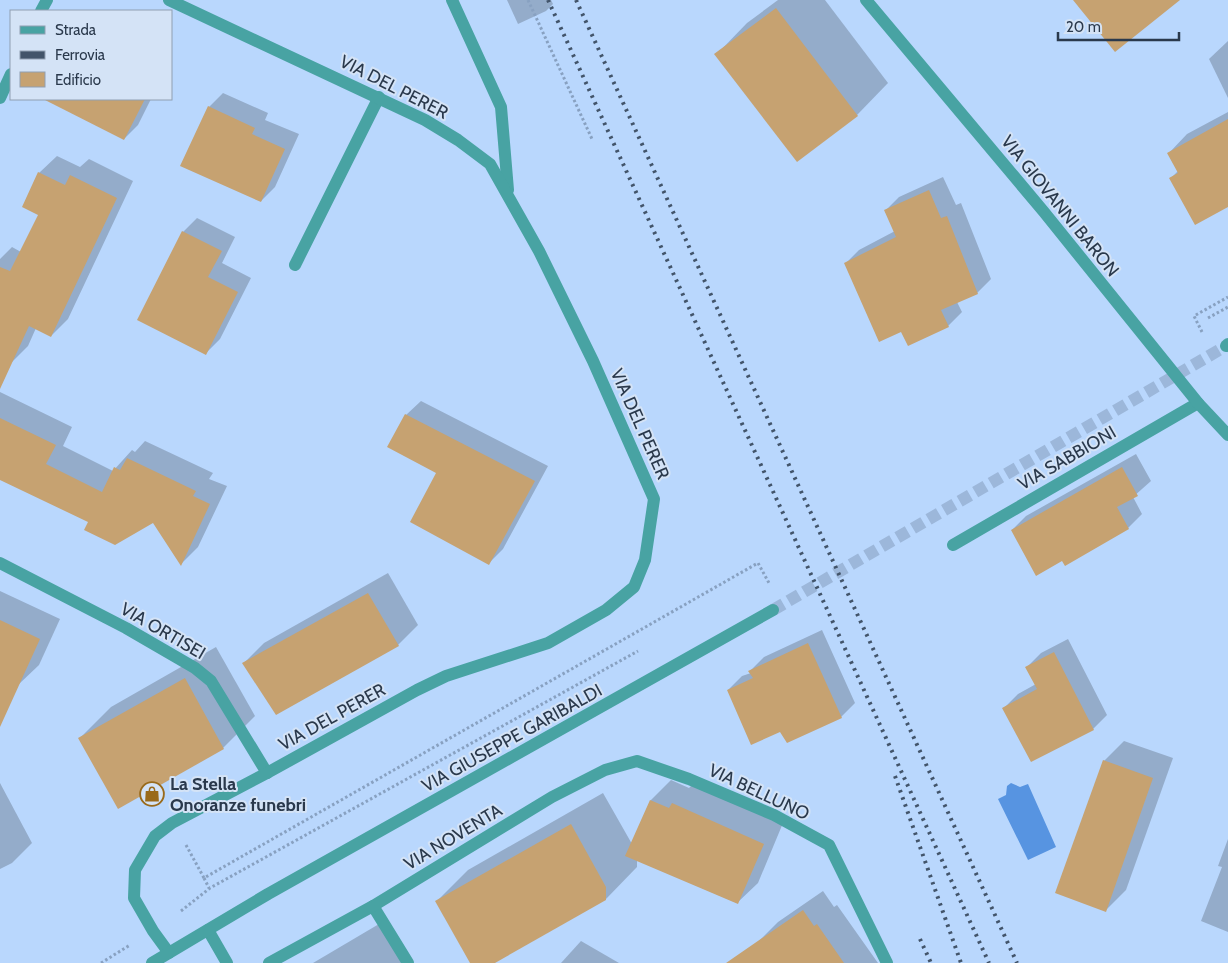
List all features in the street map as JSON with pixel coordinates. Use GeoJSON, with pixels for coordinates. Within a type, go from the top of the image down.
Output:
{"type":"FeatureCollection","features":[{"type":"Feature","properties":{"kind":"street","name":"VIA DEL PERER"},"geometry":{"type":"LineString","coordinates":[[169,0],[379,97],[458,140],[490,164],[508,192],[544,260],[593,361],[654,499],[645,560],[634,587],[606,610],[548,643],[455,673],[416,690],[267,773],[172,823],[155,836],[135,870],[134,898],[153,931],[169,953]]}},
{"type":"Feature","properties":{"kind":"street"},"geometry":{"type":"LineString","coordinates":[[452,0],[501,107],[508,192]]}},
{"type":"Feature","properties":{"kind":"street","name":"VIA GIOVANNI BARON"},"geometry":{"type":"LineString","coordinates":[[866,0],[1044,212],[1198,402],[1228,434]]}},
{"type":"Feature","properties":{"kind":"street"},"geometry":{"type":"LineString","coordinates":[[0,98],[10,76]]}},
{"type":"Feature","properties":{"kind":"street"},"geometry":{"type":"LineString","coordinates":[[295,265],[379,97]]}},
{"type":"Feature","properties":{"kind":"street","name":"VIA SABBIONI"},"geometry":{"type":"LineString","coordinates":[[953,545],[1198,402]]}},
{"type":"Feature","properties":{"kind":"street","name":"VIA ORTISEI"},"geometry":{"type":"LineString","coordinates":[[0,563],[126,628],[195,668],[211,681],[267,773]]}},
{"type":"Feature","properties":{"kind":"street","name":"VIA GIUSEPPE GARIBALDI"},"geometry":{"type":"LineString","coordinates":[[208,930],[268,894],[772,610]]}},
{"type":"Feature","properties":{"kind":"street","name":"VIA BELLUNO"},"geometry":{"type":"LineString","coordinates":[[552,797],[605,770],[637,761],[689,779],[774,815],[830,846],[887,963]]}},
{"type":"Feature","properties":{"kind":"street","name":"VIA NOVENTA"},"geometry":{"type":"LineString","coordinates":[[373,906],[552,797]]}},
{"type":"Feature","properties":{"kind":"street"},"geometry":{"type":"LineString","coordinates":[[269,963],[373,906],[408,963]]}},
{"type":"Feature","properties":{"kind":"street"},"geometry":{"type":"LineString","coordinates":[[152,963],[208,930],[227,963]]}},
{"type":"Feature","properties":{"kind":"path"},"geometry":{"type":"LineString","coordinates":[[528,0],[592,139]]}},
{"type":"Feature","properties":{"kind":"path"},"geometry":{"type":"LineString","coordinates":[[1208,318],[1228,307]]}},
{"type":"Feature","properties":{"kind":"path"},"geometry":{"type":"LineString","coordinates":[[101,963],[172,920],[194,899],[210,888],[646,646]]}},
{"type":"Feature","properties":{"kind":"path"},"geometry":{"type":"LineString","coordinates":[[204,878],[210,888]]}},
{"type":"Feature","properties":{"kind":"water"},"geometry":{"type":"Polygon","coordinates":[[[1011,783],[1020,787],[1028,784],[1056,847],[1028,860],[998,799],[1006,795],[1007,786],[1011,783]]]}},
{"type":"Feature","properties":{"kind":"building"},"geometry":{"type":"Polygon","coordinates":[[[1073,0],[1180,0],[1115,52],[1073,0]]]}},
{"type":"Feature","properties":{"kind":"building"},"geometry":{"type":"Polygon","coordinates":[[[776,8],[858,116],[797,162],[714,54],[776,8]]]}},
{"type":"Feature","properties":{"kind":"building"},"geometry":{"type":"Polygon","coordinates":[[[45,100],[144,100],[124,140],[45,100]]]}},
{"type":"Feature","properties":{"kind":"building"},"geometry":{"type":"Polygon","coordinates":[[[208,106],[255,128],[252,134],[285,149],[261,202],[180,166],[208,106]]]}},
{"type":"Feature","properties":{"kind":"building"},"geometry":{"type":"Polygon","coordinates":[[[1228,119],[1228,207],[1195,225],[1169,178],[1178,173],[1167,153],[1228,119]]]}},
{"type":"Feature","properties":{"kind":"building"},"geometry":{"type":"Polygon","coordinates":[[[38,172],[65,185],[70,175],[117,198],[51,337],[29,326],[0,389],[0,267],[10,271],[38,215],[22,207],[38,172]]]}},
{"type":"Feature","properties":{"kind":"building"},"geometry":{"type":"Polygon","coordinates":[[[929,190],[941,218],[947,216],[978,294],[941,310],[949,327],[908,346],[901,332],[879,342],[844,263],[896,237],[884,210],[929,190]]]}},
{"type":"Feature","properties":{"kind":"building"},"geometry":{"type":"Polygon","coordinates":[[[182,231],[222,251],[208,277],[238,292],[206,355],[137,320],[182,231]]]}},
{"type":"Feature","properties":{"kind":"building"},"geometry":{"type":"Polygon","coordinates":[[[405,414],[535,481],[489,565],[410,522],[436,473],[387,447],[405,414]]]}},
{"type":"Feature","properties":{"kind":"building"},"geometry":{"type":"Polygon","coordinates":[[[0,418],[56,445],[46,464],[102,492],[114,467],[120,470],[127,458],[196,491],[193,496],[210,504],[181,566],[153,523],[115,545],[84,530],[88,522],[0,480],[0,418]]]}},
{"type":"Feature","properties":{"kind":"building"},"geometry":{"type":"Polygon","coordinates":[[[1122,467],[1138,496],[1117,507],[1129,529],[1065,566],[1062,561],[1036,576],[1011,530],[1122,467]]]}},
{"type":"Feature","properties":{"kind":"building"},"geometry":{"type":"Polygon","coordinates":[[[368,593],[399,646],[276,715],[242,663],[368,593]]]}},
{"type":"Feature","properties":{"kind":"building"},"geometry":{"type":"Polygon","coordinates":[[[0,620],[40,639],[0,727],[0,620]]]}},
{"type":"Feature","properties":{"kind":"building"},"geometry":{"type":"Polygon","coordinates":[[[808,643],[842,718],[787,743],[780,732],[751,745],[727,690],[753,678],[748,671],[808,643]]]}},
{"type":"Feature","properties":{"kind":"building"},"geometry":{"type":"Polygon","coordinates":[[[1054,652],[1094,730],[1031,762],[1002,708],[1037,689],[1025,667],[1054,652]]]}},
{"type":"Feature","properties":{"kind":"building"},"geometry":{"type":"Polygon","coordinates":[[[185,678],[224,749],[118,809],[78,738],[185,678]]]}},
{"type":"Feature","properties":{"kind":"building"},"geometry":{"type":"Polygon","coordinates":[[[1103,760],[1153,778],[1106,912],[1055,893],[1103,760]]]}},
{"type":"Feature","properties":{"kind":"building"},"geometry":{"type":"Polygon","coordinates":[[[650,800],[669,808],[672,803],[764,844],[738,904],[625,856],[650,800]]]}},
{"type":"Feature","properties":{"kind":"building"},"geometry":{"type":"Polygon","coordinates":[[[571,824],[606,887],[606,900],[495,963],[470,963],[435,901],[571,824]]]}},
{"type":"Feature","properties":{"kind":"building"},"geometry":{"type":"Polygon","coordinates":[[[803,910],[814,926],[817,924],[844,963],[726,963],[803,910]]]}},
{"type":"Feature","properties":{"kind":"tunnel"},"geometry":{"type":"LineString","coordinates":[[773,610],[1226,346]]}},
{"type":"Feature","properties":{"kind":"railway"},"geometry":{"type":"LineString","coordinates":[[548,0],[989,963]]}},
{"type":"Feature","properties":{"kind":"railway"},"geometry":{"type":"LineString","coordinates":[[576,0],[1017,963]]}},
{"type":"Feature","properties":{"kind":"railway"},"geometry":{"type":"LineString","coordinates":[[895,776],[961,963]]}},
{"type":"Feature","properties":{"kind":"railway"},"geometry":{"type":"LineString","coordinates":[[920,939],[931,963]]}},
{"type":"Feature","properties":{"kind":"place","name":"La Stella Onoranze funebri"},"geometry":{"type":"Point","coordinates":[152,794]}}]}
